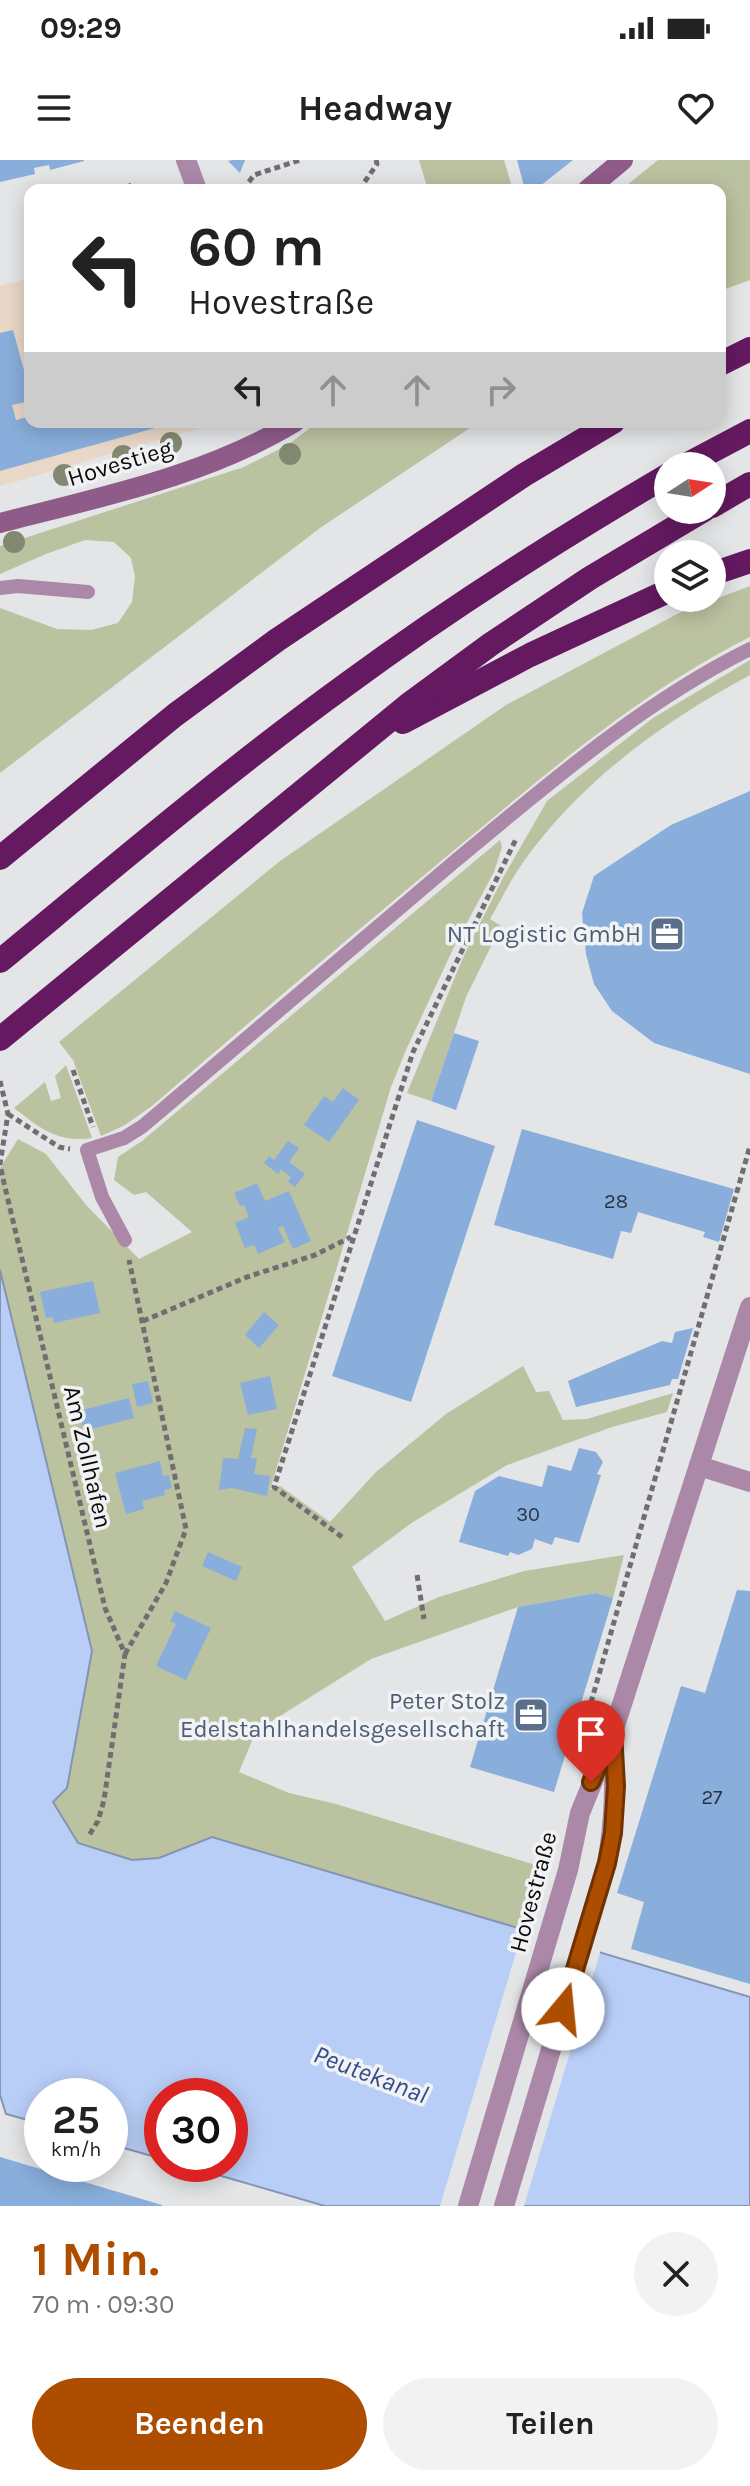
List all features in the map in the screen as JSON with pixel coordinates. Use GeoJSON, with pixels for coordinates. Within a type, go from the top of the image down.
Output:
{"type":"FeatureCollection","features":[{"type":"Feature","properties":{"kind":"highway"},"geometry":{"type":"LineString","coordinates":[[726,361],[750,349]]}},
{"type":"Feature","properties":{"kind":"highway"},"geometry":{"type":"LineString","coordinates":[[8,852],[175,715],[277,640],[524,475],[603,428]]}},
{"type":"Feature","properties":{"kind":"highway"},"geometry":{"type":"LineString","coordinates":[[710,452],[750,431]]}},
{"type":"Feature","properties":{"kind":"highway"},"geometry":{"type":"LineString","coordinates":[[0,961],[174,818],[345,685],[561,537],[654,483]]}},
{"type":"Feature","properties":{"kind":"highway"},"geometry":{"type":"LineString","coordinates":[[726,498],[750,484]]}},
{"type":"Feature","properties":{"kind":"highway"},"geometry":{"type":"LineString","coordinates":[[0,1039],[408,705],[491,644],[590,578],[681,524]]}},
{"type":"Feature","properties":{"kind":"highway"},"geometry":{"type":"LineString","coordinates":[[726,569],[750,561]]}},
{"type":"Feature","properties":{"kind":"highway"},"geometry":{"type":"LineString","coordinates":[[365,740],[438,706],[530,655],[654,597]]}},
{"type":"Feature","properties":{"kind":"street"},"geometry":{"type":"LineString","coordinates":[[186,160],[195,184]]}},
{"type":"Feature","properties":{"kind":"street"},"geometry":{"type":"LineString","coordinates":[[594,184],[623,160]]}},
{"type":"Feature","properties":{"kind":"street","name":"Hovestieg"},"geometry":{"type":"LineString","coordinates":[[0,523],[120,492],[239,453],[280,428]]}},
{"type":"Feature","properties":{"kind":"street","name":"Hovestraße"},"geometry":{"type":"LineString","coordinates":[[468,2206],[555,1914],[580,1813],[613,1732],[750,1307]]}},
{"type":"Feature","properties":{"kind":"street"},"geometry":{"type":"LineString","coordinates":[[699,1466],[750,1482]]}},
{"type":"Feature","properties":{"kind":"street","name":"Hovestraße"},"geometry":{"type":"LineString","coordinates":[[504,2206],[607,1863],[613,1833],[616,1786],[613,1732]]}},
{"type":"Feature","properties":{"kind":"lane"},"geometry":{"type":"LineString","coordinates":[[0,588],[18,586],[88,592]]}},
{"type":"Feature","properties":{"kind":"lane"},"geometry":{"type":"LineString","coordinates":[[125,1240],[102,1197],[94,1148],[124,1138],[143,1126],[563,773],[648,710],[750,649]]}},
{"type":"Feature","properties":{"kind":"path"},"geometry":{"type":"LineString","coordinates":[[247,184],[254,175],[300,160]]}},
{"type":"Feature","properties":{"kind":"path"},"geometry":{"type":"LineString","coordinates":[[363,184],[377,164],[376,160]]}},
{"type":"Feature","properties":{"kind":"path"},"geometry":{"type":"LineString","coordinates":[[342,1537],[274,1487],[413,1052],[519,834]]}},
{"type":"Feature","properties":{"kind":"path"},"geometry":{"type":"LineString","coordinates":[[8,1114],[59,1147],[94,1148],[73,1070]]}},
{"type":"Feature","properties":{"kind":"path","name":"Am Zollhafen"},"geometry":{"type":"LineString","coordinates":[[0,1081],[8,1114],[0,1164],[4,1183],[105,1608],[125,1654]]}},
{"type":"Feature","properties":{"kind":"path"},"geometry":{"type":"LineString","coordinates":[[580,1742],[750,1146]]}},
{"type":"Feature","properties":{"kind":"path"},"geometry":{"type":"LineString","coordinates":[[143,1321],[247,1277],[315,1255],[352,1237]]}},
{"type":"Feature","properties":{"kind":"path"},"geometry":{"type":"LineString","coordinates":[[88,1837],[98,1821],[104,1800],[125,1654],[166,1583],[186,1529],[125,1240]]}},
{"type":"Feature","properties":{"kind":"path"},"geometry":{"type":"LineString","coordinates":[[417,1575],[424,1619]]}},
{"type":"Feature","properties":{"kind":"shaded area"},"geometry":{"type":"Polygon","coordinates":[[[24,280],[24,428],[201,428],[0,486],[0,286],[24,280]]]}},
{"type":"Feature","properties":{"kind":"green space"},"geometry":{"type":"Polygon","coordinates":[[[419,160],[504,160],[511,184],[426,184],[419,160]]]}},
{"type":"Feature","properties":{"kind":"green space"},"geometry":{"type":"Polygon","coordinates":[[[658,160],[750,160],[750,280],[726,289],[726,184],[628,184],[658,160]]]}},
{"type":"Feature","properties":{"kind":"green space"},"geometry":{"type":"Polygon","coordinates":[[[310,428],[470,428],[320,528],[0,773],[0,608],[57,629],[91,630],[118,623],[132,602],[135,577],[131,558],[114,542],[85,540],[0,574],[0,546],[244,467],[289,444],[310,428]]]}},
{"type":"Feature","properties":{"kind":"green space"},"geometry":{"type":"Polygon","coordinates":[[[750,586],[750,637],[673,681],[601,731],[152,1106],[125,1125],[101,1136],[73,1060],[59,1042],[280,861],[506,705],[679,613],[726,612],[726,595],[750,586]]]}},
{"type":"Feature","properties":{"kind":"green space"},"geometry":{"type":"Polygon","coordinates":[[[750,660],[750,675],[686,712],[626,755],[571,805],[547,832],[519,868],[490,919],[501,926],[466,997],[431,1101],[407,1093],[465,953],[547,801],[653,718],[750,660]]]}},
{"type":"Feature","properties":{"kind":"green space"},"geometry":{"type":"Polygon","coordinates":[[[500,840],[502,847],[494,872],[453,949],[391,1087],[270,1490],[280,1486],[330,1522],[376,1472],[446,1414],[523,1366],[536,1392],[549,1391],[563,1420],[587,1419],[673,1393],[667,1412],[612,1427],[507,1465],[413,1522],[352,1567],[385,1621],[439,1597],[524,1571],[624,1555],[613,1598],[596,1593],[518,1607],[371,1659],[256,1731],[239,1772],[289,1793],[336,1804],[542,1867],[523,1930],[212,1837],[159,1858],[132,1860],[78,1843],[52,1802],[60,1796],[92,1651],[0,1270],[0,1168],[18,1139],[46,1154],[86,1205],[139,1259],[192,1232],[146,1192],[134,1195],[114,1180],[118,1157],[142,1141],[500,840]]]}},
{"type":"Feature","properties":{"kind":"green space"},"geometry":{"type":"Polygon","coordinates":[[[66,1065],[92,1138],[59,1136],[41,1128],[14,1108],[45,1082],[51,1101],[61,1098],[55,1076],[66,1065]]]}},
{"type":"Feature","properties":{"kind":"water","name":"Peutekanal"},"geometry":{"type":"Polygon","coordinates":[[[0,1270],[92,1651],[67,1788],[53,1802],[78,1843],[132,1860],[159,1858],[212,1837],[750,1997],[750,2206],[325,2206],[242,2182],[248,2182],[248,2078],[144,2078],[144,2154],[128,2149],[128,2078],[24,2078],[24,2119],[6,2114],[0,2095],[0,1270]]]}},
{"type":"Feature","properties":{"kind":"pier"},"geometry":{"type":"Polygon","coordinates":[[[524,1926],[601,1949],[524,2206],[440,2206],[524,1926]]]}},
{"type":"Feature","properties":{"kind":"building"},"geometry":{"type":"Polygon","coordinates":[[[0,160],[84,161],[50,170],[49,165],[34,168],[35,174],[0,182],[0,160]]]}},
{"type":"Feature","properties":{"kind":"building"},"geometry":{"type":"Polygon","coordinates":[[[232,160],[245,160],[240,173],[228,161],[232,160]]]}},
{"type":"Feature","properties":{"kind":"building"},"geometry":{"type":"Polygon","coordinates":[[[517,160],[573,160],[543,184],[523,184],[517,160]]]}},
{"type":"Feature","properties":{"kind":"building"},"geometry":{"type":"Polygon","coordinates":[[[13,330],[24,370],[24,402],[12,405],[16,420],[24,418],[24,428],[155,428],[0,471],[0,333],[13,330]]]}},
{"type":"Feature","properties":{"kind":"building","name":"NT Logistic GmbH"},"geometry":{"type":"Polygon","coordinates":[[[750,791],[750,1074],[654,1043],[612,1011],[594,984],[586,954],[582,913],[594,876],[671,825],[750,791]]]}},
{"type":"Feature","properties":{"kind":"building"},"geometry":{"type":"Polygon","coordinates":[[[454,1033],[479,1041],[456,1110],[431,1101],[454,1033]]]}},
{"type":"Feature","properties":{"kind":"building"},"geometry":{"type":"Polygon","coordinates":[[[343,1088],[359,1100],[329,1142],[304,1125],[324,1096],[333,1102],[343,1088]]]}},
{"type":"Feature","properties":{"kind":"building"},"geometry":{"type":"Polygon","coordinates":[[[417,1120],[495,1146],[411,1402],[332,1376],[417,1120]]]}},
{"type":"Feature","properties":{"kind":"building"},"geometry":{"type":"Polygon","coordinates":[[[522,1129],[734,1189],[719,1242],[703,1237],[705,1232],[638,1212],[631,1233],[621,1231],[613,1259],[494,1225],[522,1129]]]}},
{"type":"Feature","properties":{"kind":"building"},"geometry":{"type":"Polygon","coordinates":[[[288,1141],[299,1148],[289,1162],[305,1174],[295,1187],[288,1182],[291,1177],[281,1169],[278,1174],[264,1163],[269,1156],[274,1160],[288,1141]]]}},
{"type":"Feature","properties":{"kind":"building"},"geometry":{"type":"Polygon","coordinates":[[[257,1183],[265,1201],[289,1191],[311,1241],[293,1249],[283,1226],[278,1228],[285,1242],[258,1254],[254,1245],[245,1248],[235,1223],[249,1217],[234,1193],[257,1183]]]}},
{"type":"Feature","properties":{"kind":"building"},"geometry":{"type":"Polygon","coordinates":[[[93,1281],[100,1313],[54,1323],[53,1317],[46,1318],[40,1292],[93,1281]]]}},
{"type":"Feature","properties":{"kind":"building"},"geometry":{"type":"Polygon","coordinates":[[[264,1312],[279,1325],[259,1348],[245,1335],[264,1312]]]}},
{"type":"Feature","properties":{"kind":"building"},"geometry":{"type":"Polygon","coordinates":[[[693,1328],[678,1379],[672,1379],[670,1385],[576,1407],[568,1381],[662,1341],[672,1343],[675,1332],[693,1328]]]}},
{"type":"Feature","properties":{"kind":"building"},"geometry":{"type":"Polygon","coordinates":[[[270,1376],[277,1409],[248,1415],[240,1383],[270,1376]]]}},
{"type":"Feature","properties":{"kind":"building"},"geometry":{"type":"Polygon","coordinates":[[[148,1381],[153,1403],[137,1407],[132,1384],[148,1381]]]}},
{"type":"Feature","properties":{"kind":"building"},"geometry":{"type":"Polygon","coordinates":[[[129,1398],[134,1418],[84,1431],[79,1411],[129,1398]]]}},
{"type":"Feature","properties":{"kind":"building"},"geometry":{"type":"Polygon","coordinates":[[[245,1428],[257,1429],[251,1458],[257,1458],[254,1474],[270,1476],[267,1496],[232,1488],[219,1490],[223,1458],[238,1459],[245,1428]]]}},
{"type":"Feature","properties":{"kind":"building"},"geometry":{"type":"Polygon","coordinates":[[[579,1448],[596,1452],[603,1462],[579,1543],[555,1537],[552,1545],[535,1539],[532,1549],[518,1555],[510,1552],[508,1556],[459,1542],[475,1491],[499,1476],[542,1487],[548,1465],[571,1471],[579,1448]]]}},
{"type":"Feature","properties":{"kind":"building"},"geometry":{"type":"Polygon","coordinates":[[[160,1461],[163,1476],[169,1475],[172,1488],[164,1490],[165,1495],[142,1501],[144,1509],[126,1514],[115,1473],[160,1461]]]}},
{"type":"Feature","properties":{"kind":"building"},"geometry":{"type":"Polygon","coordinates":[[[208,1552],[242,1567],[236,1581],[202,1566],[208,1552]]]}},
{"type":"Feature","properties":{"kind":"building"},"geometry":{"type":"Polygon","coordinates":[[[737,1590],[750,1591],[750,1984],[631,1949],[644,1902],[617,1893],[681,1686],[705,1693],[737,1590]]]}},
{"type":"Feature","properties":{"kind":"building","name":"Peter Stolz Edelstahlhandelsgesellschaft"},"geometry":{"type":"Polygon","coordinates":[[[596,1593],[613,1598],[554,1792],[470,1767],[518,1607],[596,1593]]]}},
{"type":"Feature","properties":{"kind":"building"},"geometry":{"type":"Polygon","coordinates":[[[175,1611],[211,1628],[186,1680],[156,1666],[176,1624],[170,1621],[175,1611]]]}},
{"type":"Feature","properties":{"kind":"building"},"geometry":{"type":"Polygon","coordinates":[[[0,2157],[24,2164],[24,2182],[84,2182],[162,2205],[162,2206],[0,2206],[0,2157]]]}},
{"type":"Feature","properties":{"kind":"place","name":"NT Logistic GmbH"},"geometry":{"type":"Point","coordinates":[667,934]}},
{"type":"Feature","properties":{"kind":"place","name":"Peter Stolz Edelstahlhandelsgesellschaft"},"geometry":{"type":"Point","coordinates":[531,1715]}},
{"type":"Feature","properties":{"kind":"route"},"geometry":{"type":"LineString","coordinates":[[563,2009],[607,1863],[613,1833],[616,1786],[613,1732],[591,1782]]}}]}
